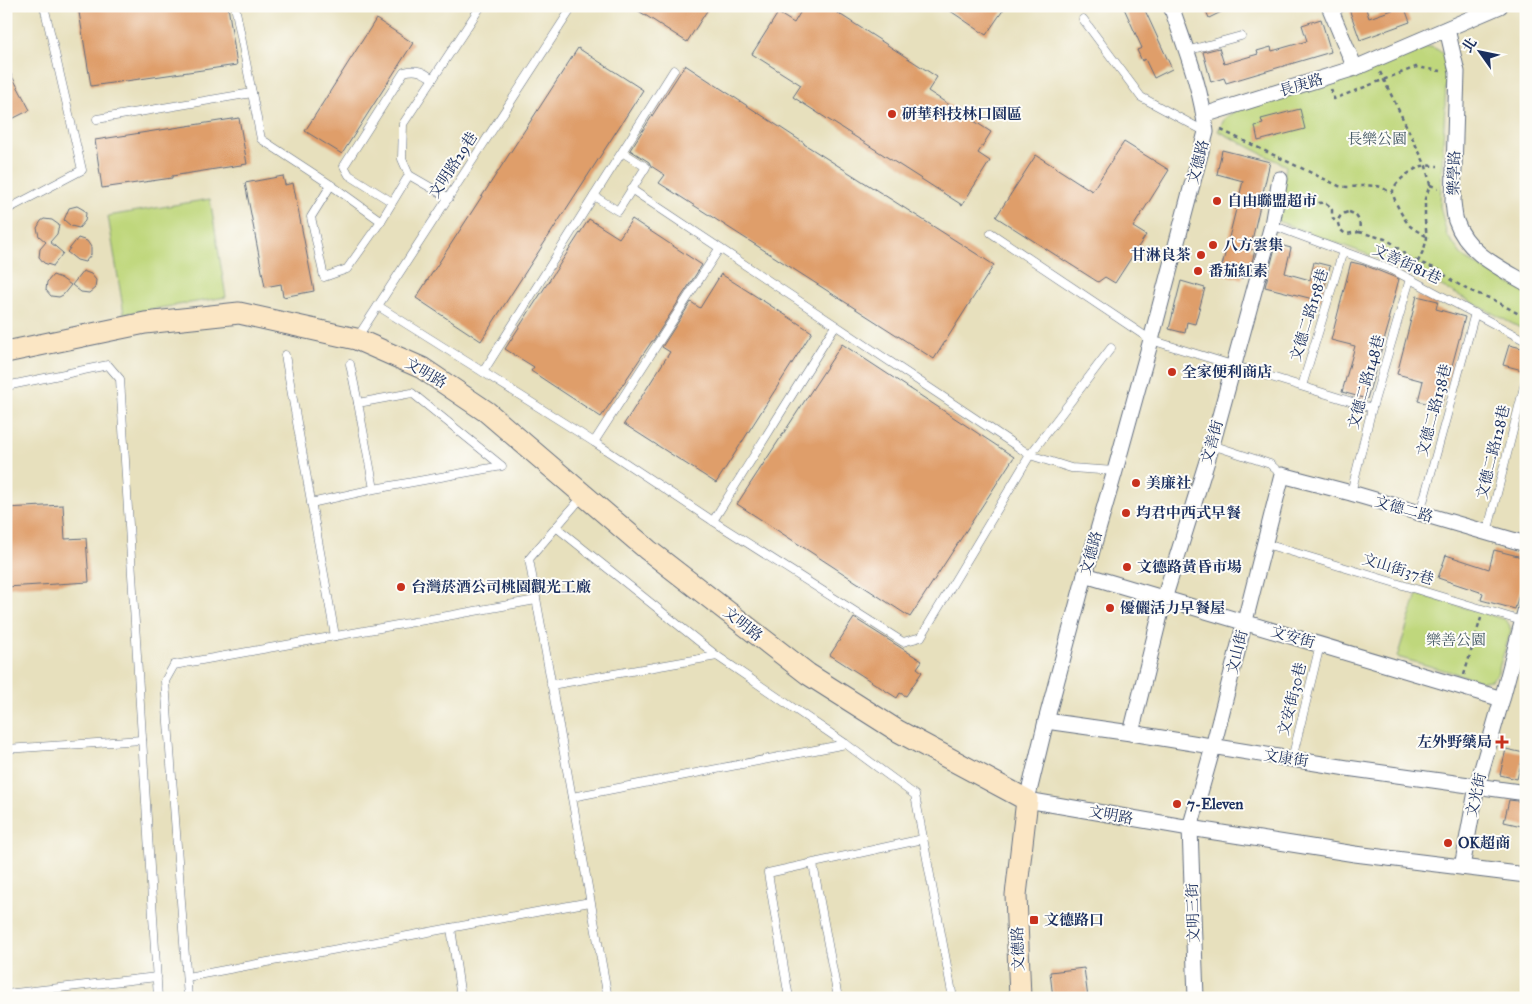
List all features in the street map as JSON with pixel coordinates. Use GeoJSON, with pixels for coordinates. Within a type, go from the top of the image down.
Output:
{"type":"FeatureCollection","features":[{"type":"Feature","properties":{"kind":"street"},"geometry":{"type":"LineString","coordinates":[[1171,6],[1204,115]]}},
{"type":"Feature","properties":{"kind":"street","name":"長庚路"},"geometry":{"type":"LineString","coordinates":[[1204,115],[1355,68],[1500,6]]}},
{"type":"Feature","properties":{"kind":"street"},"geometry":{"type":"LineString","coordinates":[[1335,9],[1355,68]]}},
{"type":"Feature","properties":{"kind":"street","name":"樂學路"},"geometry":{"type":"LineString","coordinates":[[1447,29],[1457,72],[1453,202],[1456,221],[1465,240],[1479,255],[1526,283]]}},
{"type":"Feature","properties":{"kind":"street","name":"文德路"},"geometry":{"type":"LineString","coordinates":[[1020,998],[1016,895],[1027,800],[1084,575],[1151,340],[1214,131],[1204,115]]}},
{"type":"Feature","properties":{"kind":"street","name":"文善街"},"geometry":{"type":"LineString","coordinates":[[1131,733],[1164,599],[1212,445],[1272,225],[1279,185]]}},
{"type":"Feature","properties":{"kind":"street","name":"文明路"},"geometry":{"type":"LineString","coordinates":[[6,352],[145,323],[239,313],[356,339],[422,368],[487,412],[648,550],[808,674],[898,731],[1027,800],[1355,854],[1526,875]]}},
{"type":"Feature","properties":{"kind":"street","name":"文德二路"},"geometry":{"type":"LineString","coordinates":[[1282,475],[1526,544]]}},
{"type":"Feature","properties":{"kind":"street","name":"文山街"},"geometry":{"type":"LineString","coordinates":[[1190,828],[1214,747],[1282,475]]}},
{"type":"Feature","properties":{"kind":"street","name":"文安街"},"geometry":{"type":"LineString","coordinates":[[1084,575],[1502,699]]}},
{"type":"Feature","properties":{"kind":"street","name":"文光街"},"geometry":{"type":"LineString","coordinates":[[1462,867],[1477,786],[1524,615]]}},
{"type":"Feature","properties":{"kind":"street","name":"文康街"},"geometry":{"type":"LineString","coordinates":[[1046,721],[1526,793]]}},
{"type":"Feature","properties":{"kind":"street","name":"文明三街"},"geometry":{"type":"LineString","coordinates":[[1190,828],[1196,998]]}},
{"type":"Feature","properties":{"kind":"lane"},"geometry":{"type":"LineString","coordinates":[[6,210],[82,170],[44,6]]}},
{"type":"Feature","properties":{"kind":"lane"},"geometry":{"type":"LineString","coordinates":[[235,6],[261,139],[382,221]]}},
{"type":"Feature","properties":{"kind":"lane"},"geometry":{"type":"LineString","coordinates":[[449,198],[409,175],[402,159],[403,124],[480,6]]}},
{"type":"Feature","properties":{"kind":"lane","name":"文明路29巷"},"geometry":{"type":"LineString","coordinates":[[356,339],[574,6]]}},
{"type":"Feature","properties":{"kind":"lane"},"geometry":{"type":"LineString","coordinates":[[1083,19],[1141,97],[1214,131]]}},
{"type":"Feature","properties":{"kind":"lane"},"geometry":{"type":"LineString","coordinates":[[1186,51],[1240,36]]}},
{"type":"Feature","properties":{"kind":"lane"},"geometry":{"type":"LineString","coordinates":[[392,202],[349,175],[344,166],[404,72],[420,70],[433,79]]}},
{"type":"Feature","properties":{"kind":"lane"},"geometry":{"type":"LineString","coordinates":[[483,372],[674,70]]}},
{"type":"Feature","properties":{"kind":"lane"},"geometry":{"type":"LineString","coordinates":[[97,119],[252,93]]}},
{"type":"Feature","properties":{"kind":"lane"},"geometry":{"type":"LineString","coordinates":[[594,196],[618,211],[646,167],[622,152]]}},
{"type":"Feature","properties":{"kind":"lane"},"geometry":{"type":"LineString","coordinates":[[331,185],[311,218],[324,277],[347,270],[382,221],[409,175]]}},
{"type":"Feature","properties":{"kind":"lane"},"geometry":{"type":"LineString","coordinates":[[631,190],[1030,455],[1072,468],[1115,471]]}},
{"type":"Feature","properties":{"kind":"lane","name":"文善街81巷"},"geometry":{"type":"LineString","coordinates":[[1272,225],[1393,270],[1526,341]]}},
{"type":"Feature","properties":{"kind":"lane"},"geometry":{"type":"LineString","coordinates":[[991,233],[1151,340],[1372,408]]}},
{"type":"Feature","properties":{"kind":"lane"},"geometry":{"type":"LineString","coordinates":[[594,442],[719,248]]}},
{"type":"Feature","properties":{"kind":"lane","name":"文德二路158巷"},"geometry":{"type":"LineString","coordinates":[[1302,386],[1343,251]]}},
{"type":"Feature","properties":{"kind":"lane","name":"文德二路148巷"},"geometry":{"type":"LineString","coordinates":[[1351,493],[1372,408],[1410,279]]}},
{"type":"Feature","properties":{"kind":"lane"},"geometry":{"type":"LineString","coordinates":[[378,306],[594,442],[713,521],[903,642],[921,637],[1030,455],[1111,348]]}},
{"type":"Feature","properties":{"kind":"lane","name":"文德二路138巷"},"geometry":{"type":"LineString","coordinates":[[1420,513],[1475,313]]}},
{"type":"Feature","properties":{"kind":"lane"},"geometry":{"type":"LineString","coordinates":[[713,521],[835,326]]}},
{"type":"Feature","properties":{"kind":"lane"},"geometry":{"type":"LineString","coordinates":[[285,355],[335,636]]}},
{"type":"Feature","properties":{"kind":"lane"},"geometry":{"type":"LineString","coordinates":[[350,364],[374,489]]}},
{"type":"Feature","properties":{"kind":"lane"},"geometry":{"type":"LineString","coordinates":[[6,386],[108,365],[120,379],[158,998]]}},
{"type":"Feature","properties":{"kind":"lane","name":"文德二路128巷"},"geometry":{"type":"LineString","coordinates":[[1487,532],[1526,379]]}},
{"type":"Feature","properties":{"kind":"lane"},"geometry":{"type":"LineString","coordinates":[[311,503],[374,489],[502,466],[412,393],[358,403]]}},
{"type":"Feature","properties":{"kind":"lane"},"geometry":{"type":"LineString","coordinates":[[1212,445],[1270,464],[1282,475]]}},
{"type":"Feature","properties":{"kind":"lane"},"geometry":{"type":"LineString","coordinates":[[583,495],[529,559],[608,998]]}},
{"type":"Feature","properties":{"kind":"lane"},"geometry":{"type":"LineString","coordinates":[[556,527],[717,656],[846,744],[915,795],[953,998]]}},
{"type":"Feature","properties":{"kind":"lane","name":"文山街37巷"},"geometry":{"type":"LineString","coordinates":[[1266,544],[1486,609],[1524,615]]}},
{"type":"Feature","properties":{"kind":"lane"},"geometry":{"type":"LineString","coordinates":[[188,998],[166,681],[174,665],[536,600]]}},
{"type":"Feature","properties":{"kind":"lane","name":"文安街30巷"},"geometry":{"type":"LineString","coordinates":[[1292,759],[1320,645]]}},
{"type":"Feature","properties":{"kind":"lane"},"geometry":{"type":"LineString","coordinates":[[552,685],[717,656]]}},
{"type":"Feature","properties":{"kind":"lane"},"geometry":{"type":"LineString","coordinates":[[6,749],[142,740]]}},
{"type":"Feature","properties":{"kind":"lane"},"geometry":{"type":"LineString","coordinates":[[572,797],[846,744]]}},
{"type":"Feature","properties":{"kind":"lane"},"geometry":{"type":"LineString","coordinates":[[789,998],[768,873],[923,839]]}},
{"type":"Feature","properties":{"kind":"lane"},"geometry":{"type":"LineString","coordinates":[[813,864],[838,998]]}},
{"type":"Feature","properties":{"kind":"lane"},"geometry":{"type":"LineString","coordinates":[[187,977],[590,902]]}},
{"type":"Feature","properties":{"kind":"lane"},"geometry":{"type":"LineString","coordinates":[[451,928],[461,998]]}},
{"type":"Feature","properties":{"kind":"lane"},"geometry":{"type":"LineString","coordinates":[[6,994],[157,977]]}},
{"type":"Feature","properties":{"kind":"path"},"geometry":{"type":"LineString","coordinates":[[1330,87],[1334,99],[1416,67],[1441,71]]}},
{"type":"Feature","properties":{"kind":"path"},"geometry":{"type":"LineString","coordinates":[[1379,71],[1426,166],[1430,185],[1425,199],[1426,236],[1424,248],[1410,279]]}},
{"type":"Feature","properties":{"kind":"path"},"geometry":{"type":"LineString","coordinates":[[1214,131],[1338,186],[1349,188],[1381,187],[1393,193]]}},
{"type":"Feature","properties":{"kind":"path"},"geometry":{"type":"LineString","coordinates":[[1426,236],[1409,225],[1393,193],[1395,184],[1421,166],[1438,166]]}},
{"type":"Feature","properties":{"kind":"path"},"geometry":{"type":"LineString","coordinates":[[1279,185],[1310,204],[1324,202],[1328,204],[1332,210],[1333,220],[1338,223]]}},
{"type":"Feature","properties":{"kind":"path"},"geometry":{"type":"LineString","coordinates":[[1430,185],[1438,188]]}},
{"type":"Feature","properties":{"kind":"path"},"geometry":{"type":"LineString","coordinates":[[1359,232],[1359,221],[1353,213],[1343,214],[1338,219],[1340,230],[1346,234],[1359,232],[1384,238],[1392,242],[1410,258],[1438,270],[1450,280],[1526,318]]}},
{"type":"Feature","properties":{"kind":"path"},"geometry":{"type":"LineString","coordinates":[[1459,685],[1486,609]]}},
{"type":"Feature","properties":{"kind":"green space","name":"長樂公園"},"geometry":{"type":"Polygon","coordinates":[[[1431,47],[1442,53],[1447,63],[1440,206],[1447,235],[1463,257],[1526,293],[1526,331],[1415,272],[1277,221],[1286,166],[1218,131],[1225,118],[1236,110],[1357,76],[1431,47]]]}},
{"type":"Feature","properties":{"kind":"green space"},"geometry":{"type":"Polygon","coordinates":[[[210,199],[226,297],[124,314],[108,216],[210,199]]]}},
{"type":"Feature","properties":{"kind":"green space","name":"樂善公園"},"geometry":{"type":"Polygon","coordinates":[[[1417,594],[1504,619],[1509,624],[1511,631],[1497,674],[1491,680],[1483,681],[1397,657],[1417,594]]]}},
{"type":"Feature","properties":{"kind":"building"},"geometry":{"type":"Polygon","coordinates":[[[78,6],[228,6],[237,65],[91,86],[78,6]]]}},
{"type":"Feature","properties":{"kind":"building"},"geometry":{"type":"Polygon","coordinates":[[[631,6],[710,6],[687,42],[631,6]]]}},
{"type":"Feature","properties":{"kind":"building","name":"研華科技林口園區"},"geometry":{"type":"Polygon","coordinates":[[[804,6],[827,6],[937,77],[928,91],[991,132],[978,153],[990,161],[962,205],[793,97],[801,85],[752,54],[778,13],[794,23],[804,6]]]}},
{"type":"Feature","properties":{"kind":"building"},"geometry":{"type":"Polygon","coordinates":[[[943,6],[1006,6],[986,35],[943,6]]]}},
{"type":"Feature","properties":{"kind":"building"},"geometry":{"type":"Polygon","coordinates":[[[1123,6],[1143,6],[1172,69],[1154,78],[1145,59],[1142,61],[1137,50],[1142,48],[1123,6]]]}},
{"type":"Feature","properties":{"kind":"building"},"geometry":{"type":"Polygon","coordinates":[[[1204,6],[1233,6],[1209,18],[1204,6]]]}},
{"type":"Feature","properties":{"kind":"building"},"geometry":{"type":"Polygon","coordinates":[[[1348,6],[1365,6],[1369,18],[1404,6],[1410,22],[1360,40],[1348,6]]]}},
{"type":"Feature","properties":{"kind":"building"},"geometry":{"type":"Polygon","coordinates":[[[376,19],[413,43],[342,154],[305,131],[376,19]]]}},
{"type":"Feature","properties":{"kind":"building"},"geometry":{"type":"Polygon","coordinates":[[[1321,19],[1331,52],[1226,83],[1224,78],[1211,82],[1203,52],[1219,48],[1224,64],[1258,54],[1257,51],[1271,47],[1272,51],[1307,41],[1302,25],[1321,19]]]}},
{"type":"Feature","properties":{"kind":"building"},"geometry":{"type":"Polygon","coordinates":[[[578,48],[643,90],[481,341],[416,298],[578,48]]]}},
{"type":"Feature","properties":{"kind":"building"},"geometry":{"type":"Polygon","coordinates":[[[6,65],[30,110],[6,122],[6,65]]]}},
{"type":"Feature","properties":{"kind":"building"},"geometry":{"type":"Polygon","coordinates":[[[685,65],[804,144],[994,265],[934,359],[659,183],[665,175],[630,150],[685,65]]]}},
{"type":"Feature","properties":{"kind":"building"},"geometry":{"type":"Polygon","coordinates":[[[1300,109],[1305,129],[1258,141],[1255,126],[1263,124],[1261,119],[1300,109]]]}},
{"type":"Feature","properties":{"kind":"building"},"geometry":{"type":"Polygon","coordinates":[[[239,118],[247,164],[172,176],[172,178],[102,188],[95,140],[239,118]]]}},
{"type":"Feature","properties":{"kind":"building"},"geometry":{"type":"Polygon","coordinates":[[[1124,142],[1169,170],[1133,227],[1146,235],[1115,283],[1105,277],[1098,282],[996,217],[1036,155],[1092,191],[1124,142]]]}},
{"type":"Feature","properties":{"kind":"building"},"geometry":{"type":"Polygon","coordinates":[[[1222,150],[1270,162],[1250,249],[1255,250],[1251,266],[1246,264],[1242,279],[1220,274],[1243,181],[1217,174],[1222,150]]]}},
{"type":"Feature","properties":{"kind":"building"},"geometry":{"type":"Polygon","coordinates":[[[283,176],[285,185],[293,183],[314,291],[283,297],[281,284],[265,287],[245,183],[283,176]]]}},
{"type":"Feature","properties":{"kind":"building"},"geometry":{"type":"Polygon","coordinates":[[[77,206],[86,213],[85,221],[79,228],[71,226],[64,220],[69,208],[77,206]]]}},
{"type":"Feature","properties":{"kind":"building"},"geometry":{"type":"Polygon","coordinates":[[[44,219],[52,220],[59,225],[57,234],[50,242],[63,253],[53,266],[44,263],[39,257],[40,249],[46,242],[39,236],[37,228],[44,219]]]}},
{"type":"Feature","properties":{"kind":"building"},"geometry":{"type":"Polygon","coordinates":[[[589,219],[619,238],[632,219],[702,265],[601,417],[531,371],[534,367],[505,349],[589,219]]]}},
{"type":"Feature","properties":{"kind":"building"},"geometry":{"type":"Polygon","coordinates":[[[78,238],[87,241],[91,247],[91,255],[85,262],[77,260],[67,252],[78,238]]]}},
{"type":"Feature","properties":{"kind":"building"},"geometry":{"type":"Polygon","coordinates":[[[1276,244],[1291,248],[1285,273],[1310,280],[1314,262],[1330,266],[1321,301],[1265,287],[1276,244]]]}},
{"type":"Feature","properties":{"kind":"building"},"geometry":{"type":"Polygon","coordinates":[[[1351,262],[1364,265],[1399,279],[1388,320],[1390,320],[1367,399],[1342,392],[1355,346],[1331,340],[1351,262]]]}},
{"type":"Feature","properties":{"kind":"building"},"geometry":{"type":"Polygon","coordinates":[[[83,271],[91,274],[96,280],[95,288],[89,293],[81,292],[72,285],[83,271]]]}},
{"type":"Feature","properties":{"kind":"building"},"geometry":{"type":"Polygon","coordinates":[[[721,274],[812,332],[716,483],[624,424],[670,352],[662,347],[691,302],[700,308],[721,274]]]}},
{"type":"Feature","properties":{"kind":"building"},"geometry":{"type":"Polygon","coordinates":[[[53,275],[71,285],[59,297],[51,296],[46,290],[47,282],[53,275]]]}},
{"type":"Feature","properties":{"kind":"building"},"geometry":{"type":"Polygon","coordinates":[[[1181,281],[1205,288],[1195,324],[1187,322],[1185,333],[1169,329],[1181,281]]]}},
{"type":"Feature","properties":{"kind":"building"},"geometry":{"type":"Polygon","coordinates":[[[1417,296],[1438,301],[1436,309],[1465,317],[1441,407],[1418,401],[1423,381],[1397,374],[1417,296]]]}},
{"type":"Feature","properties":{"kind":"building"},"geometry":{"type":"Polygon","coordinates":[[[842,344],[1014,457],[910,617],[737,504],[842,344]]]}},
{"type":"Feature","properties":{"kind":"building"},"geometry":{"type":"Polygon","coordinates":[[[1509,345],[1526,349],[1526,371],[1503,365],[1509,345]]]}},
{"type":"Feature","properties":{"kind":"building"},"geometry":{"type":"Polygon","coordinates":[[[63,505],[65,539],[86,538],[89,582],[6,587],[6,508],[63,505]]]}},
{"type":"Feature","properties":{"kind":"building"},"geometry":{"type":"Polygon","coordinates":[[[1494,550],[1518,556],[1526,562],[1515,609],[1481,600],[1483,593],[1438,578],[1446,555],[1489,569],[1494,550]]]}},
{"type":"Feature","properties":{"kind":"building"},"geometry":{"type":"Polygon","coordinates":[[[854,618],[922,661],[917,668],[922,672],[906,696],[900,693],[897,698],[830,655],[854,618]]]}},
{"type":"Feature","properties":{"kind":"building"},"geometry":{"type":"Polygon","coordinates":[[[1506,749],[1524,753],[1517,779],[1500,775],[1506,749]]]}},
{"type":"Feature","properties":{"kind":"building"},"geometry":{"type":"Polygon","coordinates":[[[1509,800],[1526,802],[1526,827],[1504,822],[1509,800]]]}},
{"type":"Feature","properties":{"kind":"building"},"geometry":{"type":"Polygon","coordinates":[[[1084,968],[1088,998],[1053,998],[1050,972],[1084,968]]]}},
{"type":"Feature","properties":{"kind":"place","name":"研華科技林口園區"},"geometry":{"type":"Point","coordinates":[892,114]}},
{"type":"Feature","properties":{"kind":"place","name":"自由聯盟超市"},"geometry":{"type":"Point","coordinates":[1217,201]}},
{"type":"Feature","properties":{"kind":"place","name":"八方雲集"},"geometry":{"type":"Point","coordinates":[1213,245]}},
{"type":"Feature","properties":{"kind":"place","name":"甘淋良茶"},"geometry":{"type":"Point","coordinates":[1201,255]}},
{"type":"Feature","properties":{"kind":"place","name":"番茄紅素"},"geometry":{"type":"Point","coordinates":[1198,271]}},
{"type":"Feature","properties":{"kind":"place","name":"全家便利商店"},"geometry":{"type":"Point","coordinates":[1172,372]}},
{"type":"Feature","properties":{"kind":"place","name":"美廉社"},"geometry":{"type":"Point","coordinates":[1136,483]}},
{"type":"Feature","properties":{"kind":"place","name":"均君中西式早餐"},"geometry":{"type":"Point","coordinates":[1126,513]}},
{"type":"Feature","properties":{"kind":"place","name":"文德路黃昏市場"},"geometry":{"type":"Point","coordinates":[1127,567]}},
{"type":"Feature","properties":{"kind":"place","name":"台灣菸酒公司桃園觀光工廠"},"geometry":{"type":"Point","coordinates":[401,587]}},
{"type":"Feature","properties":{"kind":"place","name":"優儷活力早餐屋"},"geometry":{"type":"Point","coordinates":[1110,608]}},
{"type":"Feature","properties":{"kind":"place","name":"左外野藥局"},"geometry":{"type":"Point","coordinates":[1502,742]}},
{"type":"Feature","properties":{"kind":"place","name":"7-Eleven"},"geometry":{"type":"Point","coordinates":[1177,804]}},
{"type":"Feature","properties":{"kind":"place","name":"OK超商"},"geometry":{"type":"Point","coordinates":[1448,843]}},
{"type":"Feature","properties":{"kind":"place","name":"文德路口"},"geometry":{"type":"Point","coordinates":[1034,920]}}]}
